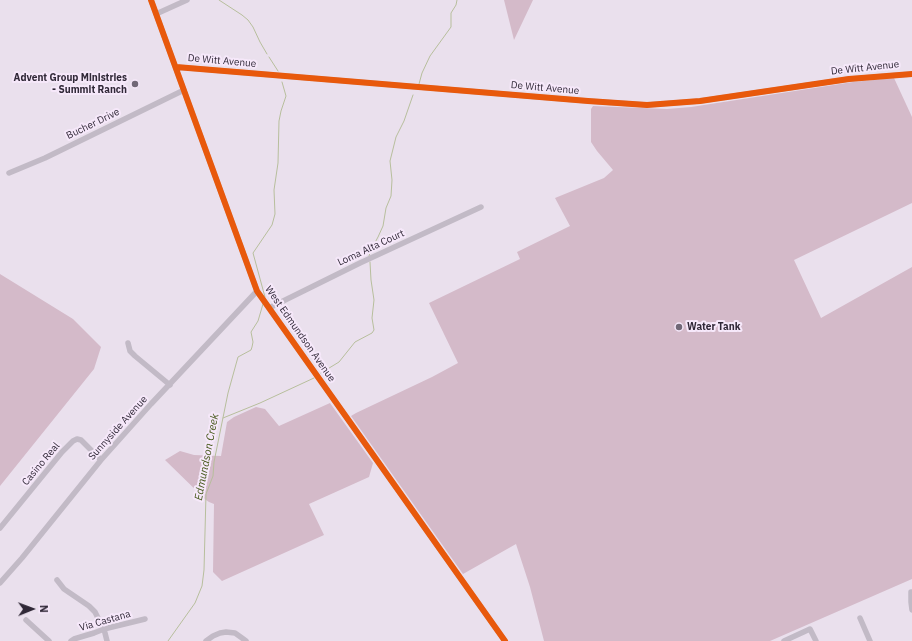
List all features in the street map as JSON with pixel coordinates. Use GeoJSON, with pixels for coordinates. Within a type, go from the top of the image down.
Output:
{"type":"FeatureCollection","features":[{"type":"Feature","properties":{"kind":"street","name":"West Edmundson Avenue"},"geometry":{"type":"LineString","coordinates":[[151,0],[257,291],[505,641]]}},
{"type":"Feature","properties":{"kind":"street"},"geometry":{"type":"LineString","coordinates":[[156,14],[186,0]]}},
{"type":"Feature","properties":{"kind":"street","name":"De Witt Avenue"},"geometry":{"type":"LineString","coordinates":[[176,67],[567,100],[647,105],[700,101],[849,79],[912,74]]}},
{"type":"Feature","properties":{"kind":"street","name":"Bucher Drive"},"geometry":{"type":"LineString","coordinates":[[9,173],[45,158],[184,90]]}},
{"type":"Feature","properties":{"kind":"street","name":"Loma Alta Court"},"geometry":{"type":"LineString","coordinates":[[269,308],[360,263],[481,207]]}},
{"type":"Feature","properties":{"kind":"street","name":"Sunnyside Avenue"},"geometry":{"type":"LineString","coordinates":[[0,583],[101,460],[257,291]]}},
{"type":"Feature","properties":{"kind":"street"},"geometry":{"type":"LineString","coordinates":[[128,343],[130,351],[135,356],[170,385]]}},
{"type":"Feature","properties":{"kind":"street","name":"Casino Real"},"geometry":{"type":"LineString","coordinates":[[0,528],[62,452],[73,441],[77,439],[81,440],[101,460]]}},
{"type":"Feature","properties":{"kind":"street"},"geometry":{"type":"LineString","coordinates":[[57,580],[64,589],[96,612],[104,629],[107,641]]}},
{"type":"Feature","properties":{"kind":"street"},"geometry":{"type":"LineString","coordinates":[[911,592],[912,610]]}},
{"type":"Feature","properties":{"kind":"street"},"geometry":{"type":"LineString","coordinates":[[860,618],[870,641]]}},
{"type":"Feature","properties":{"kind":"street","name":"Via Castana"},"geometry":{"type":"LineString","coordinates":[[71,641],[104,629],[145,619]]}},
{"type":"Feature","properties":{"kind":"street"},"geometry":{"type":"LineString","coordinates":[[26,620],[49,641]]}},
{"type":"Feature","properties":{"kind":"street"},"geometry":{"type":"LineString","coordinates":[[784,641],[810,629],[816,641]]}},
{"type":"Feature","properties":{"kind":"street"},"geometry":{"type":"LineString","coordinates":[[206,641],[213,636],[226,632],[234,634],[246,641]]}},
{"type":"Feature","properties":{"kind":"shaded area"},"geometry":{"type":"Polygon","coordinates":[[[504,0],[533,0],[514,40],[504,0]]]}},
{"type":"Feature","properties":{"kind":"shaded area"},"geometry":{"type":"Polygon","coordinates":[[[894,78],[912,117],[912,203],[794,260],[821,318],[912,267],[912,579],[770,641],[544,641],[530,587],[516,544],[463,574],[351,416],[458,363],[429,303],[520,259],[517,252],[570,226],[555,198],[604,178],[613,170],[591,142],[591,109],[593,106],[667,109],[691,107],[853,82],[894,78]]]}},
{"type":"Feature","properties":{"kind":"shaded area"},"geometry":{"type":"Polygon","coordinates":[[[0,274],[73,319],[101,347],[94,369],[0,486],[0,274]]]}},
{"type":"Feature","properties":{"kind":"shaded area"},"geometry":{"type":"Polygon","coordinates":[[[330,403],[373,463],[369,477],[309,504],[324,535],[222,581],[213,572],[214,504],[206,500],[165,460],[180,451],[194,455],[221,456],[227,422],[234,417],[256,407],[265,409],[279,426],[330,403]]]}},
{"type":"Feature","properties":{"kind":"waterway","name":"Edmundson Creek"},"geometry":{"type":"LineString","coordinates":[[219,0],[248,20],[267,54]]}},
{"type":"Feature","properties":{"kind":"waterway"},"geometry":{"type":"LineString","coordinates":[[419,84],[422,73],[430,56],[451,27],[451,13],[457,0]]}},
{"type":"Feature","properties":{"kind":"waterway","name":"Edmundson Creek"},"geometry":{"type":"LineString","coordinates":[[269,57],[278,71]]}},
{"type":"Feature","properties":{"kind":"waterway","name":"Edmundson Creek"},"geometry":{"type":"LineString","coordinates":[[265,297],[253,253],[272,225],[275,214],[274,190],[278,163],[279,121],[286,96],[282,82]]}},
{"type":"Feature","properties":{"kind":"waterway"},"geometry":{"type":"LineString","coordinates":[[369,256],[383,226],[386,208],[391,196],[392,180],[390,161],[396,137],[404,121],[413,95]]}},
{"type":"Feature","properties":{"kind":"waterway"},"geometry":{"type":"LineString","coordinates":[[321,373],[339,362],[355,342],[372,333],[374,330],[372,318],[374,300],[370,262]]}},
{"type":"Feature","properties":{"kind":"waterway","name":"Edmundson Creek"},"geometry":{"type":"LineString","coordinates":[[168,641],[195,603],[202,586],[204,570],[206,494],[213,476],[214,462],[228,393],[238,357],[251,350],[253,342],[251,332],[258,321],[263,304]]}},
{"type":"Feature","properties":{"kind":"waterway"},"geometry":{"type":"LineString","coordinates":[[223,418],[314,378]]}},
{"type":"Feature","properties":{"kind":"cycle path"},"geometry":{"type":"LineString","coordinates":[[151,0],[257,291],[505,641]]}},
{"type":"Feature","properties":{"kind":"cycle path"},"geometry":{"type":"LineString","coordinates":[[176,67],[647,105],[700,101],[849,79],[912,74]]}},
{"type":"Feature","properties":{"kind":"place","name":"Advent Group Ministries - Summit Ranch"},"geometry":{"type":"Point","coordinates":[135,84]}},
{"type":"Feature","properties":{"kind":"place","name":"Water Tank"},"geometry":{"type":"Point","coordinates":[679,327]}}]}
